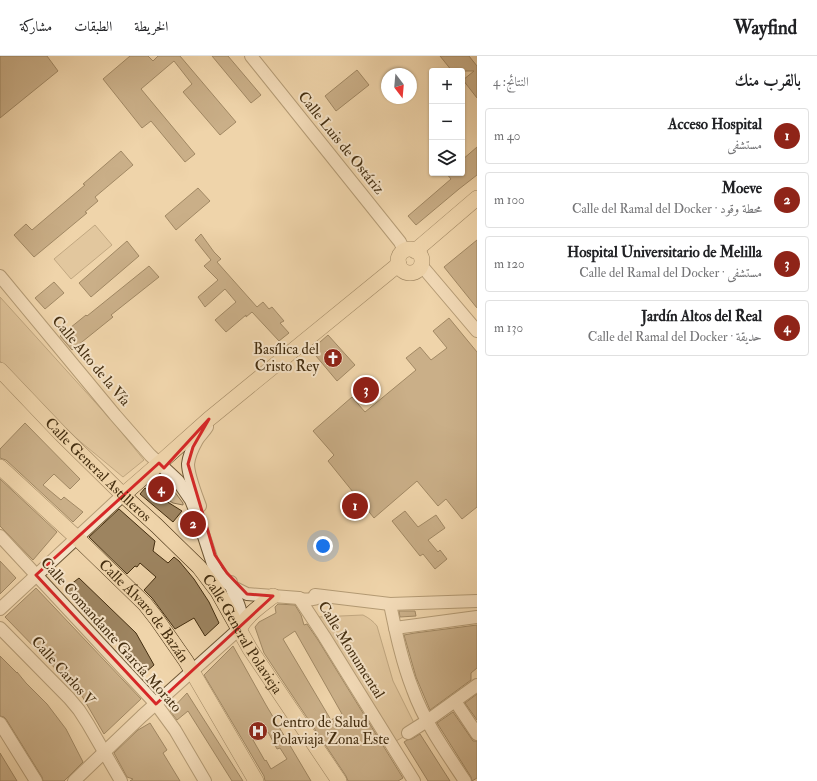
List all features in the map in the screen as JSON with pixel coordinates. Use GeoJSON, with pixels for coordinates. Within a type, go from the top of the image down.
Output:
{"type":"FeatureCollection","features":[{"type":"Feature","properties":{"kind":"main road"},"geometry":{"type":"LineString","coordinates":[[123,495],[163,467],[162,461],[209,419],[477,198]]}},
{"type":"Feature","properties":{"kind":"main road"},"geometry":{"type":"LineString","coordinates":[[418,253],[421,258],[421,265],[416,271],[409,273],[402,270],[406,255],[418,253]]}},
{"type":"Feature","properties":{"kind":"main road","name":"Calle General Astilleros"},"geometry":{"type":"LineString","coordinates":[[0,370],[61,434],[199,567]]}},
{"type":"Feature","properties":{"kind":"main road","name":"Calle Álvaro de Bazán"},"geometry":{"type":"LineString","coordinates":[[0,467],[77,538],[145,604],[166,631],[192,671],[256,781]]}},
{"type":"Feature","properties":{"kind":"main road","name":"Calle General Polavieja"},"geometry":{"type":"LineString","coordinates":[[199,567],[218,592],[250,649],[339,781]]}},
{"type":"Feature","properties":{"kind":"main road"},"geometry":{"type":"LineString","coordinates":[[239,629],[249,616],[273,596]]}},
{"type":"Feature","properties":{"kind":"street","name":"Calle Luis de Ostáriz"},"geometry":{"type":"LineString","coordinates":[[251,56],[400,242],[406,255]]}},
{"type":"Feature","properties":{"kind":"street"},"geometry":{"type":"LineString","coordinates":[[421,265],[477,330]]}},
{"type":"Feature","properties":{"kind":"street","name":"Calle Alto de la Vía"},"geometry":{"type":"LineString","coordinates":[[0,276],[99,397],[150,455],[178,481],[191,500],[198,515],[213,564],[226,582],[230,580]]}},
{"type":"Feature","properties":{"kind":"street"},"geometry":{"type":"LineString","coordinates":[[209,419],[207,427],[193,447],[188,464],[215,555],[230,580],[247,594],[314,600],[322,596]]}},
{"type":"Feature","properties":{"kind":"street"},"geometry":{"type":"LineString","coordinates":[[0,609],[123,495]]}},
{"type":"Feature","properties":{"kind":"street","name":"Calle Comandante García Morato"},"geometry":{"type":"LineString","coordinates":[[0,536],[156,704],[175,730],[205,781]]}},
{"type":"Feature","properties":{"kind":"street"},"geometry":{"type":"LineString","coordinates":[[199,567],[216,569]]}},
{"type":"Feature","properties":{"kind":"street"},"geometry":{"type":"LineString","coordinates":[[230,580],[260,591],[311,594],[390,604],[477,601]]}},
{"type":"Feature","properties":{"kind":"street"},"geometry":{"type":"LineString","coordinates":[[74,781],[142,716],[239,629],[239,608],[232,592],[230,580]]}},
{"type":"Feature","properties":{"kind":"street","name":"Calle Monumental"},"geometry":{"type":"LineString","coordinates":[[299,598],[414,781]]}},
{"type":"Feature","properties":{"kind":"street"},"geometry":{"type":"LineString","coordinates":[[390,604],[406,671],[414,691],[428,721],[465,781]]}},
{"type":"Feature","properties":{"kind":"street"},"geometry":{"type":"LineString","coordinates":[[395,628],[477,617]]}},
{"type":"Feature","properties":{"kind":"street","name":"Calle Carlos V"},"geometry":{"type":"LineString","coordinates":[[0,628],[69,698],[82,715],[121,781]]}},
{"type":"Feature","properties":{"kind":"street"},"geometry":{"type":"LineString","coordinates":[[408,733],[428,721],[477,685]]}},
{"type":"Feature","properties":{"kind":"street"},"geometry":{"type":"LineString","coordinates":[[456,701],[477,734]]}},
{"type":"Feature","properties":{"kind":"street"},"geometry":{"type":"LineString","coordinates":[[0,723],[36,781]]}},
{"type":"Feature","properties":{"kind":"highlighted area"},"geometry":{"type":"Polygon","coordinates":[[[209,419],[193,447],[188,464],[215,555],[227,573],[247,594],[273,596],[156,704],[36,575],[159,463],[164,468],[209,419]]]}},
{"type":"Feature","properties":{"kind":"shaded area"},"geometry":{"type":"Polygon","coordinates":[[[95,225],[112,245],[71,279],[54,259],[95,225]]]}},
{"type":"Feature","properties":{"kind":"shaded area"},"geometry":{"type":"Polygon","coordinates":[[[0,297],[113,422],[144,460],[123,477],[70,433],[0,361],[0,297]]]}},
{"type":"Feature","properties":{"kind":"shaded area"},"geometry":{"type":"Polygon","coordinates":[[[155,472],[174,491],[183,505],[173,503],[146,486],[146,481],[155,472]]]}},
{"type":"Feature","properties":{"kind":"shaded area"},"geometry":{"type":"Polygon","coordinates":[[[363,615],[377,626],[393,681],[417,729],[396,741],[318,617],[363,615]]]}},
{"type":"Feature","properties":{"kind":"building"},"geometry":{"type":"Polygon","coordinates":[[[0,56],[47,56],[58,71],[0,118],[0,56]]]}},
{"type":"Feature","properties":{"kind":"building"},"geometry":{"type":"Polygon","coordinates":[[[130,56],[148,56],[153,61],[158,56],[180,56],[236,122],[220,135],[183,92],[192,84],[174,61],[141,89],[195,154],[185,162],[151,121],[142,128],[103,79],[130,56]]]}},
{"type":"Feature","properties":{"kind":"building"},"geometry":{"type":"Polygon","coordinates":[[[212,56],[228,56],[261,95],[251,103],[212,56]]]}},
{"type":"Feature","properties":{"kind":"building"},"geometry":{"type":"Polygon","coordinates":[[[440,56],[469,56],[477,66],[477,98],[465,83],[465,78],[474,71],[465,71],[465,68],[450,68],[440,56]]]}},
{"type":"Feature","properties":{"kind":"building"},"geometry":{"type":"Polygon","coordinates":[[[357,70],[369,85],[336,111],[325,96],[357,70]]]}},
{"type":"Feature","properties":{"kind":"building"},"geometry":{"type":"Polygon","coordinates":[[[477,147],[477,175],[416,225],[408,216],[451,179],[448,176],[465,176],[465,157],[477,147]]]}},
{"type":"Feature","properties":{"kind":"building"},"geometry":{"type":"Polygon","coordinates":[[[121,151],[133,165],[95,197],[98,201],[85,212],[87,213],[34,257],[14,235],[26,224],[32,230],[85,185],[83,184],[121,151]]]}},
{"type":"Feature","properties":{"kind":"building"},"geometry":{"type":"Polygon","coordinates":[[[198,188],[210,201],[176,230],[165,216],[198,188]]]}},
{"type":"Feature","properties":{"kind":"building"},"geometry":{"type":"Polygon","coordinates":[[[201,234],[221,259],[217,262],[257,307],[263,302],[269,309],[272,307],[284,321],[280,323],[289,333],[279,341],[252,312],[246,317],[246,315],[226,332],[215,320],[236,302],[225,289],[205,307],[198,297],[218,280],[204,266],[211,260],[195,240],[201,234]]]}},
{"type":"Feature","properties":{"kind":"building"},"geometry":{"type":"Polygon","coordinates":[[[477,240],[477,308],[444,267],[477,240]]]}},
{"type":"Feature","properties":{"kind":"building"},"geometry":{"type":"Polygon","coordinates":[[[127,241],[139,256],[91,297],[79,283],[127,241]]]}},
{"type":"Feature","properties":{"kind":"building"},"geometry":{"type":"Polygon","coordinates":[[[149,266],[159,277],[111,315],[113,317],[72,350],[60,336],[149,266]]]}},
{"type":"Feature","properties":{"kind":"building"},"geometry":{"type":"Polygon","coordinates":[[[54,282],[64,293],[45,309],[35,298],[54,282]]]}},
{"type":"Feature","properties":{"kind":"building"},"geometry":{"type":"Polygon","coordinates":[[[449,318],[477,352],[477,507],[462,519],[446,499],[438,506],[417,481],[374,518],[328,461],[334,455],[313,431],[352,397],[365,412],[416,370],[406,358],[420,347],[431,360],[447,348],[433,331],[449,318]]]}},
{"type":"Feature","properties":{"kind":"building","name":"Basílica del Cristo Rey"},"geometry":{"type":"Polygon","coordinates":[[[328,335],[355,365],[337,381],[311,350],[328,335]]]}},
{"type":"Feature","properties":{"kind":"building"},"geometry":{"type":"Polygon","coordinates":[[[25,423],[80,479],[70,489],[54,474],[43,485],[61,500],[64,497],[83,512],[73,522],[6,460],[0,458],[0,449],[25,423]]]}},
{"type":"Feature","properties":{"kind":"building"},"geometry":{"type":"Polygon","coordinates":[[[0,479],[57,532],[33,560],[0,526],[0,479]]]}},
{"type":"Feature","properties":{"kind":"building"},"geometry":{"type":"Polygon","coordinates":[[[145,488],[182,511],[173,522],[140,494],[145,488]]]}},
{"type":"Feature","properties":{"kind":"building"},"geometry":{"type":"Polygon","coordinates":[[[119,509],[155,541],[153,551],[168,563],[174,557],[194,579],[209,602],[219,623],[205,636],[194,618],[175,629],[152,598],[144,590],[156,577],[140,563],[127,574],[89,537],[119,509]]]}},
{"type":"Feature","properties":{"kind":"building"},"geometry":{"type":"Polygon","coordinates":[[[405,511],[418,527],[436,515],[445,528],[428,540],[438,552],[440,550],[447,559],[435,569],[423,554],[420,556],[392,521],[405,511]]]}},
{"type":"Feature","properties":{"kind":"building"},"geometry":{"type":"Polygon","coordinates":[[[0,561],[16,578],[0,594],[0,561]]]}},
{"type":"Feature","properties":{"kind":"building"},"geometry":{"type":"Polygon","coordinates":[[[79,578],[136,633],[154,665],[146,672],[114,636],[111,637],[66,588],[79,578]]]}},
{"type":"Feature","properties":{"kind":"building"},"geometry":{"type":"Polygon","coordinates":[[[36,588],[141,699],[104,734],[82,696],[5,617],[36,588]]]}},
{"type":"Feature","properties":{"kind":"building"},"geometry":{"type":"Polygon","coordinates":[[[278,604],[295,605],[301,615],[304,625],[307,624],[318,640],[403,778],[398,781],[348,781],[264,653],[255,627],[259,622],[276,613],[275,607],[278,604]],[[295,631],[283,639],[331,720],[342,714],[295,631]]]}},
{"type":"Feature","properties":{"kind":"building"},"geometry":{"type":"Polygon","coordinates":[[[399,611],[415,611],[416,616],[400,617],[399,611]]]}},
{"type":"Feature","properties":{"kind":"building"},"geometry":{"type":"Polygon","coordinates":[[[477,625],[477,668],[471,673],[471,680],[430,710],[416,677],[404,635],[477,625]]]}},
{"type":"Feature","properties":{"kind":"building"},"geometry":{"type":"Polygon","coordinates":[[[233,646],[311,781],[265,781],[264,776],[204,675],[233,646]],[[268,732],[253,740],[271,769],[287,759],[280,748],[277,749],[268,732]]]}},
{"type":"Feature","properties":{"kind":"building"},"geometry":{"type":"Polygon","coordinates":[[[0,656],[47,704],[66,729],[83,762],[64,781],[43,781],[6,719],[0,716],[0,656]]]}},
{"type":"Feature","properties":{"kind":"building"},"geometry":{"type":"Polygon","coordinates":[[[187,693],[243,781],[232,781],[188,711],[177,720],[170,711],[187,693]]]}},
{"type":"Feature","properties":{"kind":"building"},"geometry":{"type":"Polygon","coordinates":[[[477,694],[477,720],[465,703],[477,694]]]}},
{"type":"Feature","properties":{"kind":"building"},"geometry":{"type":"Polygon","coordinates":[[[453,712],[473,741],[477,741],[477,778],[472,781],[471,777],[437,723],[453,712]]]}},
{"type":"Feature","properties":{"kind":"building"},"geometry":{"type":"Polygon","coordinates":[[[150,723],[167,750],[163,753],[180,781],[130,781],[133,779],[127,777],[114,753],[138,730],[150,723]]]}},
{"type":"Feature","properties":{"kind":"building"},"geometry":{"type":"Polygon","coordinates":[[[420,734],[450,781],[428,781],[404,742],[420,734]]]}},
{"type":"Feature","properties":{"kind":"building"},"geometry":{"type":"Polygon","coordinates":[[[0,753],[17,781],[0,781],[0,753]]]}},
{"type":"Feature","properties":{"kind":"place","name":"Basílica del Cristo Rey"},"geometry":{"type":"Point","coordinates":[333,358]}},
{"type":"Feature","properties":{"kind":"place","name":"Hospital Universitario de Melilla"},"geometry":{"type":"Point","coordinates":[366,390]}},
{"type":"Feature","properties":{"kind":"place","name":"Jardín Altos del Real"},"geometry":{"type":"Point","coordinates":[161,489]}},
{"type":"Feature","properties":{"kind":"place","name":"Acceso Hospital"},"geometry":{"type":"Point","coordinates":[355,506]}},
{"type":"Feature","properties":{"kind":"place","name":"Moeve"},"geometry":{"type":"Point","coordinates":[193,524]}},
{"type":"Feature","properties":{"kind":"place","name":"Centro de Salud Polaviaja Zona Este"},"geometry":{"type":"Point","coordinates":[258,731]}}]}
